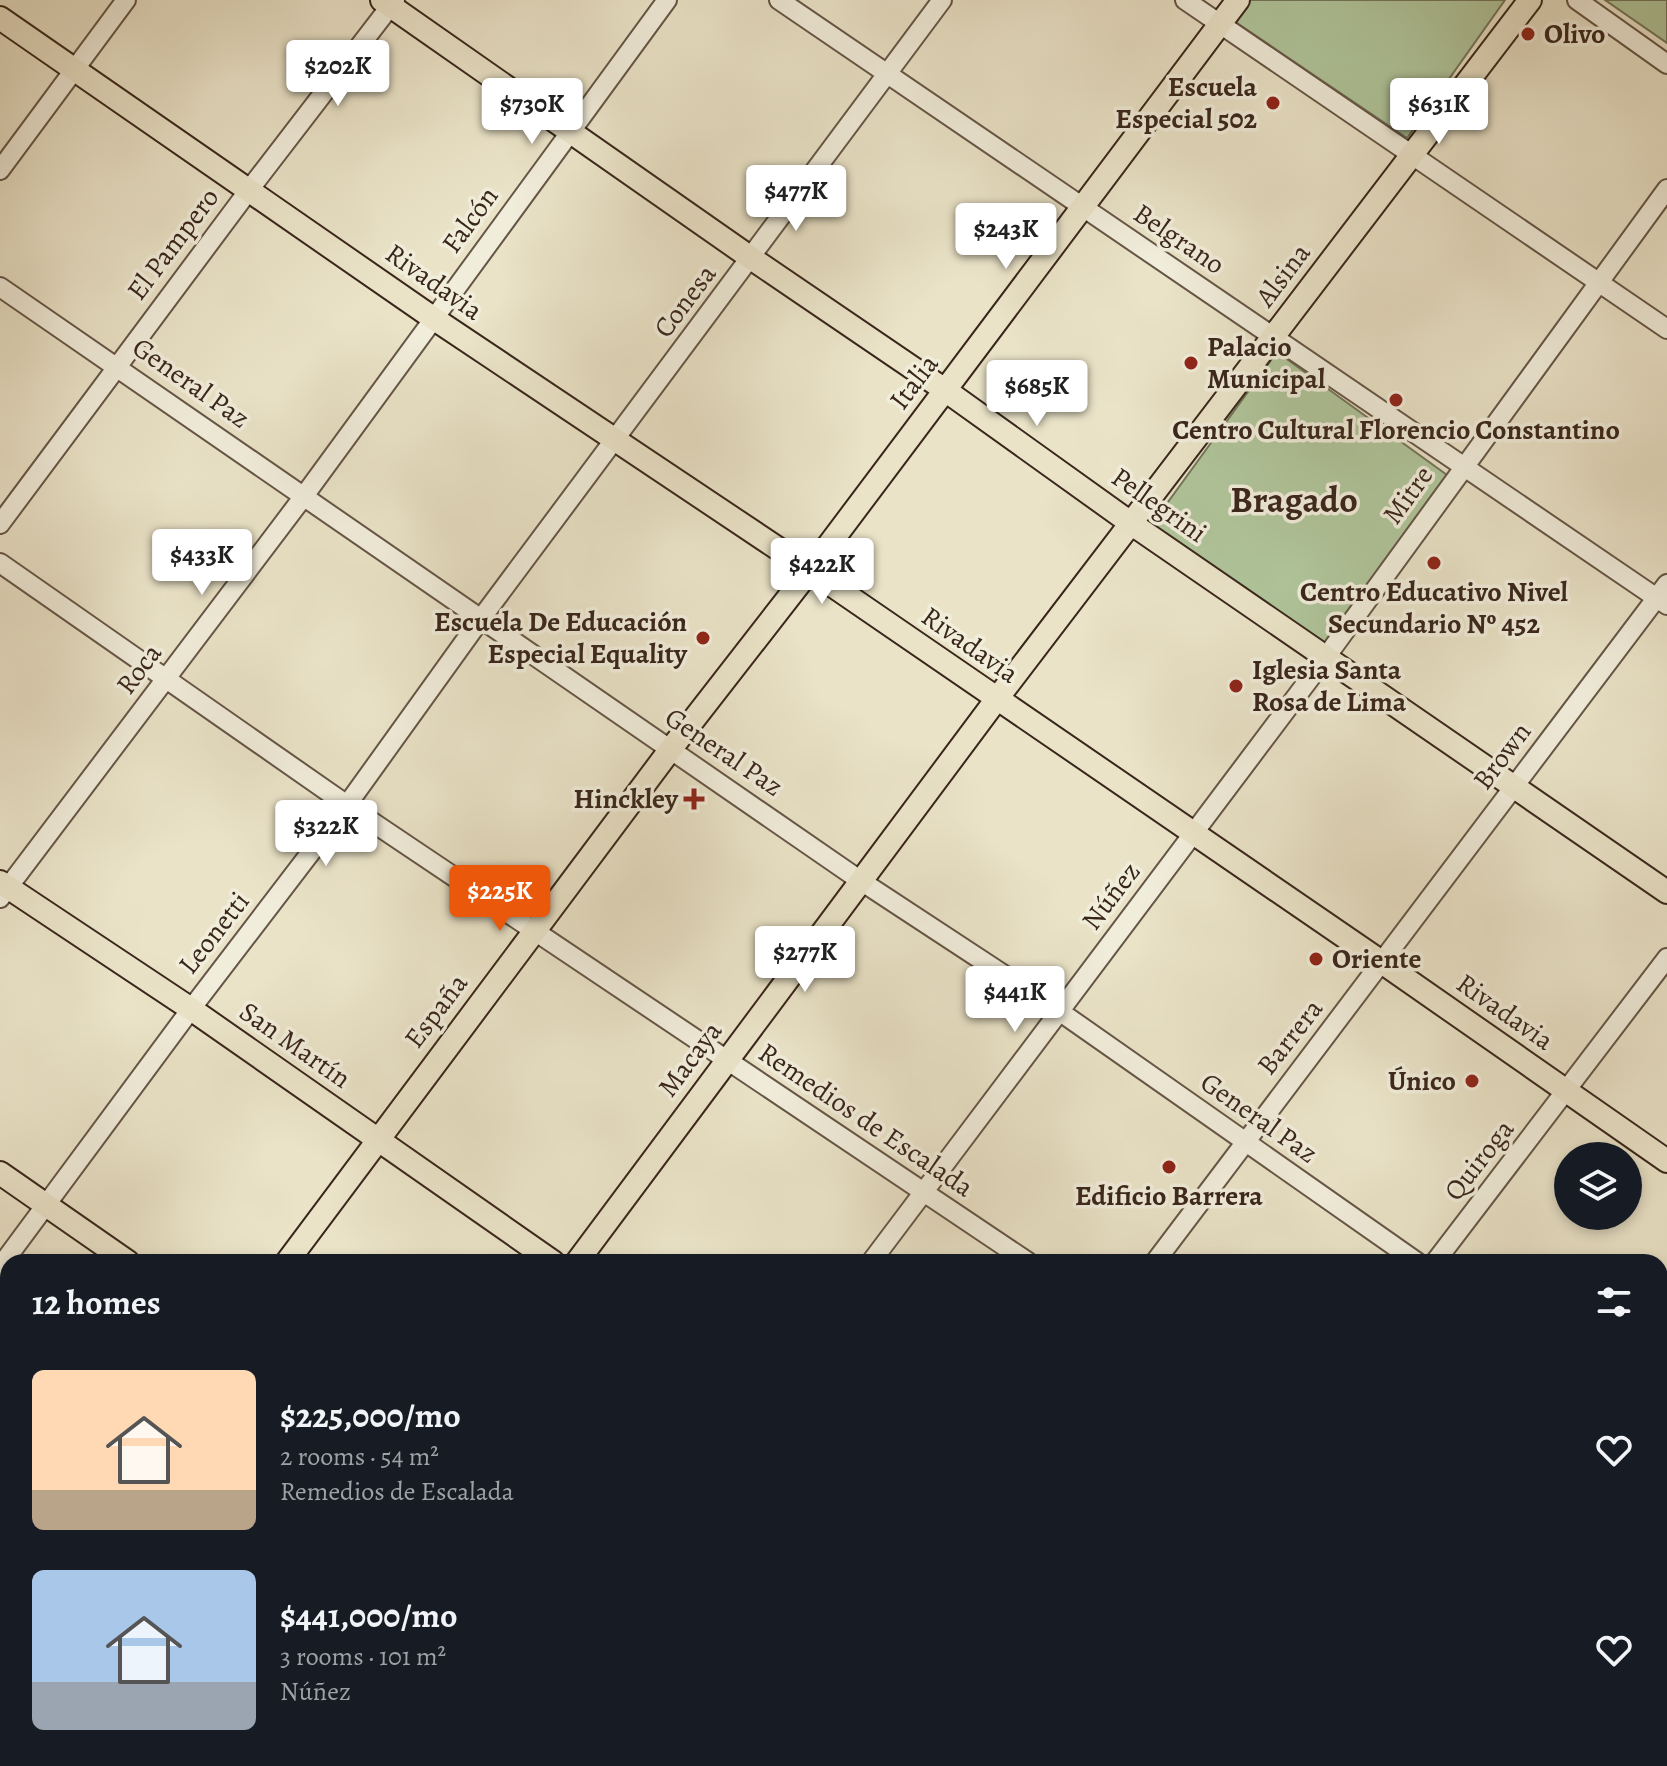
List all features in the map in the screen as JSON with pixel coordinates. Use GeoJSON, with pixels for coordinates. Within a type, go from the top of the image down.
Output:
{"type":"FeatureCollection","features":[{"type":"Feature","properties":{"kind":"main road","name":"Italia"},"geometry":{"type":"LineString","coordinates":[[810,570],[1238,0]]}},
{"type":"Feature","properties":{"kind":"main road","name":"Alsina"},"geometry":{"type":"LineString","coordinates":[[996,700],[1530,0]]}},
{"type":"Feature","properties":{"kind":"main road","name":"Pellegrini"},"geometry":{"type":"LineString","coordinates":[[389,2],[569,132],[1667,892]]}},
{"type":"Feature","properties":{"kind":"main road","name":"Rivadavia"},"geometry":{"type":"LineString","coordinates":[[0,18],[433,318],[810,570],[1194,833],[1667,1161]]}},
{"type":"Feature","properties":{"kind":"main road","name":"España"},"geometry":{"type":"LineString","coordinates":[[293,1254],[670,750],[810,570]]}},
{"type":"Feature","properties":{"kind":"main road","name":"Macaya"},"geometry":{"type":"LineString","coordinates":[[583,1254],[996,700]]}},
{"type":"Feature","properties":{"kind":"main road","name":"San Martín"},"geometry":{"type":"LineString","coordinates":[[2,889],[191,1009],[542,1254]]}},
{"type":"Feature","properties":{"kind":"main road"},"geometry":{"type":"LineString","coordinates":[[0,1173],[117,1254]]}},
{"type":"Feature","properties":{"kind":"street"},"geometry":{"type":"LineString","coordinates":[[0,170],[126,0]]}},
{"type":"Feature","properties":{"kind":"street","name":"Falcón"},"geometry":{"type":"LineString","coordinates":[[433,318],[667,0]]}},
{"type":"Feature","properties":{"kind":"street","name":"Belgrano"},"geometry":{"type":"LineString","coordinates":[[779,0],[1463,466],[1664,596]]}},
{"type":"Feature","properties":{"kind":"street","name":"Conesa"},"geometry":{"type":"LineString","coordinates":[[615,441],[942,0]]}},
{"type":"Feature","properties":{"kind":"street"},"geometry":{"type":"LineString","coordinates":[[1185,0],[1667,329]]}},
{"type":"Feature","properties":{"kind":"street"},"geometry":{"type":"LineString","coordinates":[[1577,0],[1667,64]]}},
{"type":"Feature","properties":{"kind":"street","name":"El Pampero"},"geometry":{"type":"LineString","coordinates":[[0,524],[389,2]]}},
{"type":"Feature","properties":{"kind":"street","name":"Mitre"},"geometry":{"type":"LineString","coordinates":[[1194,833],[1667,189]]}},
{"type":"Feature","properties":{"kind":"street","name":"General Paz"},"geometry":{"type":"LineString","coordinates":[[0,287],[861,881],[1059,1011],[1405,1254]]}},
{"type":"Feature","properties":{"kind":"street","name":"Roca"},"geometry":{"type":"LineString","coordinates":[[2,889],[167,680],[433,318]]}},
{"type":"Feature","properties":{"kind":"street","name":"Leonetti"},"geometry":{"type":"LineString","coordinates":[[10,1254],[615,441]]}},
{"type":"Feature","properties":{"kind":"street","name":"Remedios de Escalada"},"geometry":{"type":"LineString","coordinates":[[0,563],[347,805],[1016,1254]]}},
{"type":"Feature","properties":{"kind":"street","name":"Brown"},"geometry":{"type":"LineString","coordinates":[[1383,963],[1664,596]]}},
{"type":"Feature","properties":{"kind":"street","name":"Núñez"},"geometry":{"type":"LineString","coordinates":[[877,1254],[1194,833]]}},
{"type":"Feature","properties":{"kind":"street","name":"Quiroga"},"geometry":{"type":"LineString","coordinates":[[1441,1254],[1667,958]]}},
{"type":"Feature","properties":{"kind":"street","name":"Barrera"},"geometry":{"type":"LineString","coordinates":[[1161,1254],[1383,963]]}},
{"type":"Feature","properties":{"kind":"green space"},"geometry":{"type":"Polygon","coordinates":[[[1245,0],[1505,0],[1407,138],[1231,19],[1245,0]]]}},
{"type":"Feature","properties":{"kind":"green space"},"geometry":{"type":"Polygon","coordinates":[[[1605,0],[1667,0],[1667,43],[1605,0]]]}},
{"type":"Feature","properties":{"kind":"green space"},"geometry":{"type":"Polygon","coordinates":[[[1277,352],[1447,475],[1321,647],[1152,524],[1277,352]]]}},
{"type":"Feature","properties":{"kind":"place","name":"Olivo"},"geometry":{"type":"Point","coordinates":[1528,34]}},
{"type":"Feature","properties":{"kind":"place","name":"Escuela Especial 502"},"geometry":{"type":"Point","coordinates":[1273,103]}},
{"type":"Feature","properties":{"kind":"place","name":"Palacio Municipal"},"geometry":{"type":"Point","coordinates":[1191,363]}},
{"type":"Feature","properties":{"kind":"place","name":"Centro Cultural Florencio Constantino"},"geometry":{"type":"Point","coordinates":[1396,400]}},
{"type":"Feature","properties":{"kind":"place","name":"Centro Educativo Nivel Secundario Nº 452"},"geometry":{"type":"Point","coordinates":[1434,563]}},
{"type":"Feature","properties":{"kind":"place","name":"Escuela De Educación Especial Equality"},"geometry":{"type":"Point","coordinates":[703,638]}},
{"type":"Feature","properties":{"kind":"place","name":"Iglesia Santa Rosa de Lima"},"geometry":{"type":"Point","coordinates":[1236,686]}},
{"type":"Feature","properties":{"kind":"place","name":"Hinckley"},"geometry":{"type":"Point","coordinates":[694,799]}},
{"type":"Feature","properties":{"kind":"place","name":"Oriente"},"geometry":{"type":"Point","coordinates":[1316,959]}},
{"type":"Feature","properties":{"kind":"place","name":"Único"},"geometry":{"type":"Point","coordinates":[1472,1081]}},
{"type":"Feature","properties":{"kind":"place","name":"Edificio Barrera"},"geometry":{"type":"Point","coordinates":[1169,1167]}},
{"type":"Feature","properties":{"kind":"district","name":"Bragado"},"geometry":{"type":"Point","coordinates":[1294,499]}}]}
